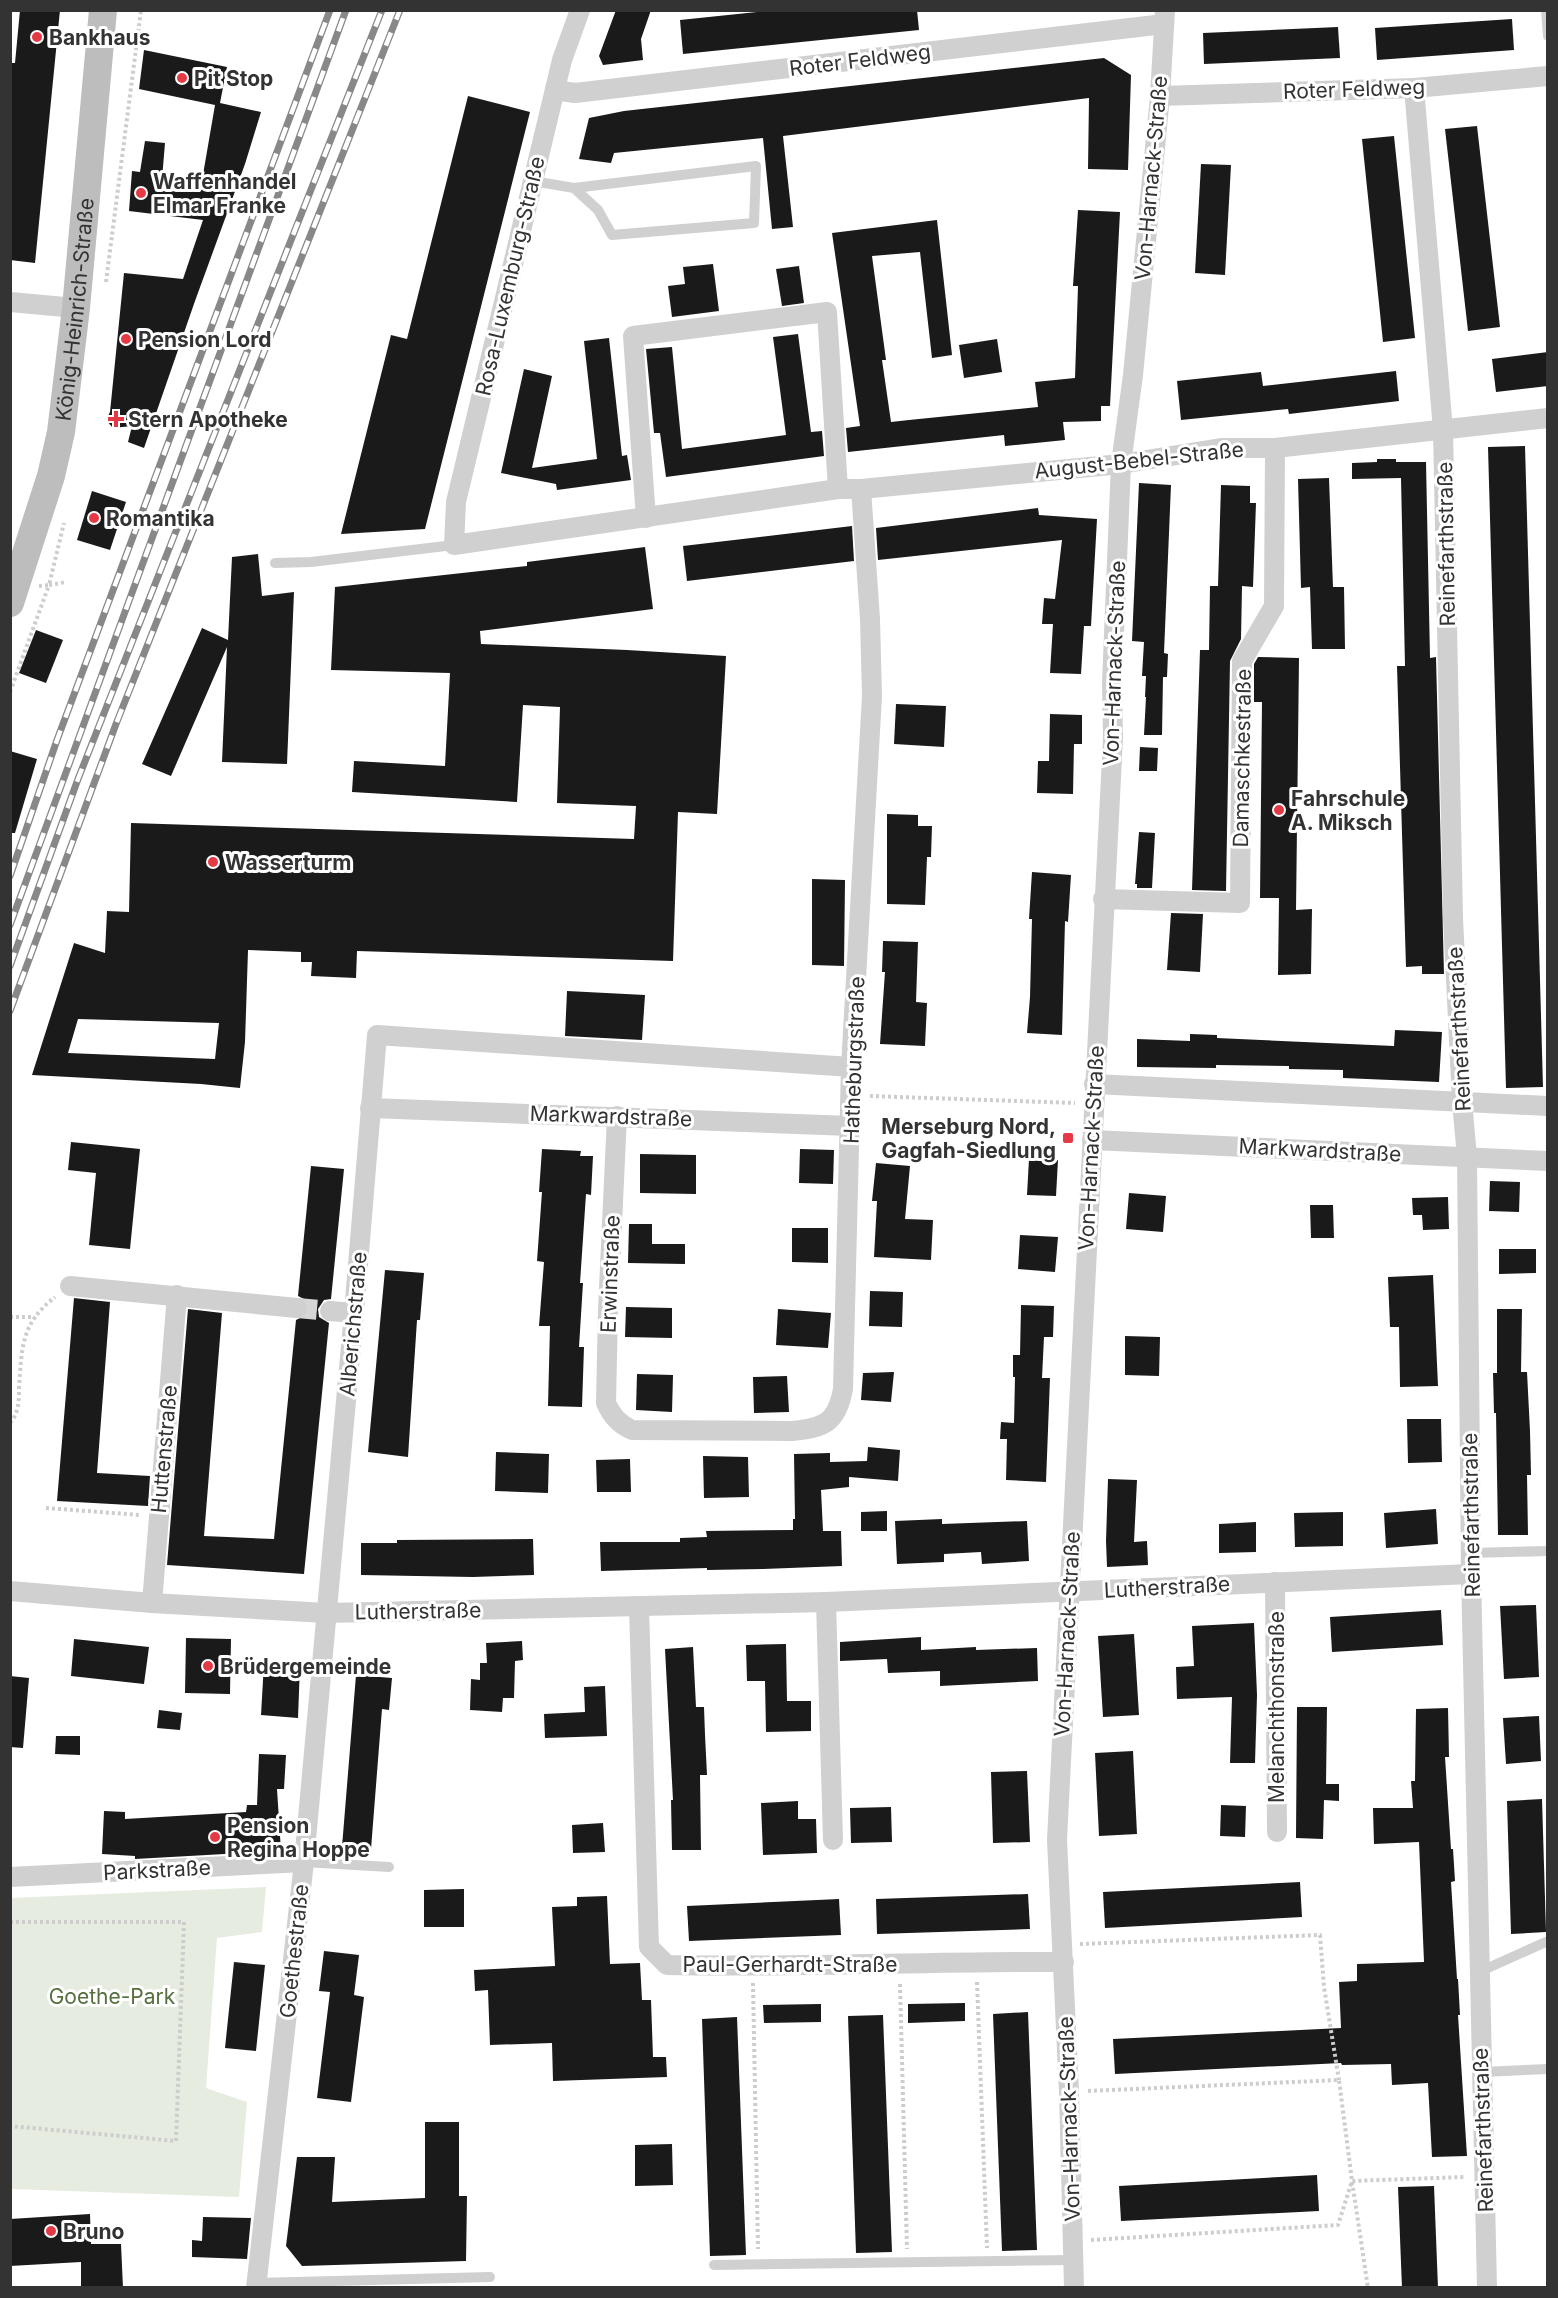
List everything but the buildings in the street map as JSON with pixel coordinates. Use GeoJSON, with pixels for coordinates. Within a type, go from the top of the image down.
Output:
{"type":"FeatureCollection","features":[{"type":"Feature","properties":{"kind":"main road","name":"König-Heinrich-Straße"},"geometry":{"type":"LineString","coordinates":[[12,594],[51,476],[61,432],[76,308],[103,10]]}},
{"type":"Feature","properties":{"kind":"street","name":"Rosa-Luxemburg-Straße"},"geometry":{"type":"LineString","coordinates":[[454,545],[456,502],[562,60],[580,10]]}},
{"type":"Feature","properties":{"kind":"street","name":"Roter Feldweg"},"geometry":{"type":"LineString","coordinates":[[555,90],[575,93],[1165,17]]}},
{"type":"Feature","properties":{"kind":"street","name":"Von-Harnack-Straße"},"geometry":{"type":"LineString","coordinates":[[1074,2288],[1069,2092],[1057,1840],[1103,899],[1113,738],[1112,683],[1121,464],[1133,375],[1160,96],[1165,17]]}},
{"type":"Feature","properties":{"kind":"street","name":"Roter Feldweg"},"geometry":{"type":"LineString","coordinates":[[1160,96],[1414,88],[1548,76]]}},
{"type":"Feature","properties":{"kind":"street","name":"Reinefarthstraße"},"geometry":{"type":"LineString","coordinates":[[1414,88],[1443,430],[1454,918],[1462,1101],[1467,1157],[1471,1574],[1487,2288]]}},
{"type":"Feature","properties":{"kind":"street"},"geometry":{"type":"LineString","coordinates":[[10,302],[76,308]]}},
{"type":"Feature","properties":{"kind":"street"},"geometry":{"type":"LineString","coordinates":[[646,518],[633,336],[827,312],[838,489]]}},
{"type":"Feature","properties":{"kind":"street","name":"August-Bebel-Straße"},"geometry":{"type":"LineString","coordinates":[[454,545],[838,489],[861,489],[1121,464],[1221,448],[1275,447],[1548,418]]}},
{"type":"Feature","properties":{"kind":"street","name":"Damaschkestraße"},"geometry":{"type":"LineString","coordinates":[[1103,899],[1239,903],[1242,661],[1274,606],[1275,447]]}},
{"type":"Feature","properties":{"kind":"street","name":"Hatheburgstraße"},"geometry":{"type":"LineString","coordinates":[[624,1426],[632,1430],[792,1431],[812,1429],[830,1419],[840,1408],[843,1389],[852,1067],[872,696],[870,619],[861,489]]}},
{"type":"Feature","properties":{"kind":"street","name":"Alberichstraße"},"geometry":{"type":"LineString","coordinates":[[326,1613],[377,1035],[852,1067]]}},
{"type":"Feature","properties":{"kind":"street"},"geometry":{"type":"LineString","coordinates":[[1094,1093],[1462,1101],[1548,1106]]}},
{"type":"Feature","properties":{"kind":"street","name":"Markwardstraße"},"geometry":{"type":"LineString","coordinates":[[370,1108],[851,1126]]}},
{"type":"Feature","properties":{"kind":"street","name":"Erwinstraße"},"geometry":{"type":"LineString","coordinates":[[617,1116],[606,1403],[612,1415],[624,1426]]}},
{"type":"Feature","properties":{"kind":"street","name":"Markwardstraße"},"geometry":{"type":"LineString","coordinates":[[1092,1140],[1548,1161]]}},
{"type":"Feature","properties":{"kind":"street"},"geometry":{"type":"LineString","coordinates":[[70,1286],[297,1308]]}},
{"type":"Feature","properties":{"kind":"street","name":"Huttenstraße"},"geometry":{"type":"LineString","coordinates":[[152,1603],[177,1295]]}},
{"type":"Feature","properties":{"kind":"street"},"geometry":{"type":"LineString","coordinates":[[330,1311],[354,1313]]}},
{"type":"Feature","properties":{"kind":"street","name":"Lutherstraße"},"geometry":{"type":"LineString","coordinates":[[10,1591],[152,1603],[326,1613],[826,1602],[1471,1574]]}},
{"type":"Feature","properties":{"kind":"street","name":"Melanchthonstraße"},"geometry":{"type":"LineString","coordinates":[[1275,1582],[1276,1832]]}},
{"type":"Feature","properties":{"kind":"street"},"geometry":{"type":"LineString","coordinates":[[826,1602],[833,1840]]}},
{"type":"Feature","properties":{"kind":"street","name":"Paul-Gerhardt-Straße"},"geometry":{"type":"LineString","coordinates":[[639,1607],[649,1947],[667,1965],[753,1967],[976,1962],[1063,1953]]}},
{"type":"Feature","properties":{"kind":"street","name":"Goethestraße"},"geometry":{"type":"LineString","coordinates":[[256,2285],[304,1862],[326,1613]]}},
{"type":"Feature","properties":{"kind":"street","name":"Parkstraße"},"geometry":{"type":"LineString","coordinates":[[10,1877],[304,1862]]}},
{"type":"Feature","properties":{"kind":"lane"},"geometry":{"type":"LineString","coordinates":[[1546,10],[1548,36]]}},
{"type":"Feature","properties":{"kind":"lane"},"geometry":{"type":"LineString","coordinates":[[533,181],[574,188],[756,166],[754,223],[612,235],[598,210],[574,188]]}},
{"type":"Feature","properties":{"kind":"lane"},"geometry":{"type":"LineString","coordinates":[[275,563],[311,562],[454,545]]}},
{"type":"Feature","properties":{"kind":"lane"},"geometry":{"type":"LineString","coordinates":[[1471,1553],[1548,1551]]}},
{"type":"Feature","properties":{"kind":"lane"},"geometry":{"type":"LineString","coordinates":[[304,1862],[388,1867]]}},
{"type":"Feature","properties":{"kind":"lane"},"geometry":{"type":"LineString","coordinates":[[1479,1972],[1548,1941]]}},
{"type":"Feature","properties":{"kind":"lane"},"geometry":{"type":"LineString","coordinates":[[1482,2072],[1548,2069]]}},
{"type":"Feature","properties":{"kind":"lane"},"geometry":{"type":"LineString","coordinates":[[714,2265],[987,2260],[1073,2251]]}},
{"type":"Feature","properties":{"kind":"lane"},"geometry":{"type":"LineString","coordinates":[[256,2285],[490,2277]]}},
{"type":"Feature","properties":{"kind":"path"},"geometry":{"type":"LineString","coordinates":[[10,692],[49,585],[66,582]]}},
{"type":"Feature","properties":{"kind":"path"},"geometry":{"type":"LineString","coordinates":[[851,1096],[1094,1093]]}},
{"type":"Feature","properties":{"kind":"path"},"geometry":{"type":"LineString","coordinates":[[10,1423],[19,1404],[24,1340],[28,1326],[41,1308],[70,1286]]}},
{"type":"Feature","properties":{"kind":"path"},"geometry":{"type":"LineString","coordinates":[[10,1317],[33,1317]]}},
{"type":"Feature","properties":{"kind":"path"},"geometry":{"type":"LineString","coordinates":[[46,1508],[159,1516]]}},
{"type":"Feature","properties":{"kind":"path"},"geometry":{"type":"LineString","coordinates":[[10,1922],[184,1922],[176,2141],[10,2126]]}},
{"type":"Feature","properties":{"kind":"path"},"geometry":{"type":"LineString","coordinates":[[1063,1953],[1320,1935],[1323,1987],[1339,2080],[1368,2288]]}},
{"type":"Feature","properties":{"kind":"path"},"geometry":{"type":"LineString","coordinates":[[976,1962],[987,2260]]}},
{"type":"Feature","properties":{"kind":"path"},"geometry":{"type":"LineString","coordinates":[[899,1963],[907,2262]]}},
{"type":"Feature","properties":{"kind":"path"},"geometry":{"type":"LineString","coordinates":[[753,1967],[758,2265]]}},
{"type":"Feature","properties":{"kind":"path"},"geometry":{"type":"LineString","coordinates":[[1069,2092],[1339,2080]]}},
{"type":"Feature","properties":{"kind":"path"},"geometry":{"type":"LineString","coordinates":[[1352,2181],[1484,2176]]}},
{"type":"Feature","properties":{"kind":"path"},"geometry":{"type":"LineString","coordinates":[[1073,2251],[1338,2225],[1352,2181]]}},
{"type":"Feature","properties":{"kind":"green space","name":"Goethe-Park"},"geometry":{"type":"Polygon","coordinates":[[[266,1887],[262,1932],[217,1938],[206,2088],[247,2102],[239,2197],[11,2189],[11,1898],[266,1887]]]}},
{"type":"Feature","properties":{"kind":"tunnel"},"geometry":{"type":"LineString","coordinates":[[297,1308],[330,1311]]}},
{"type":"Feature","properties":{"kind":"railway"},"geometry":{"type":"LineString","coordinates":[[10,876],[57,740],[330,10]]}},
{"type":"Feature","properties":{"kind":"railway"},"geometry":{"type":"LineString","coordinates":[[10,925],[346,10]]}},
{"type":"Feature","properties":{"kind":"railway"},"geometry":{"type":"LineString","coordinates":[[10,966],[78,779],[382,10]]}},
{"type":"Feature","properties":{"kind":"railway"},"geometry":{"type":"LineString","coordinates":[[10,1011],[116,724],[400,10]]}},
{"type":"Feature","properties":{"kind":"place","name":"Bankhaus"},"geometry":{"type":"Point","coordinates":[37,37]}},
{"type":"Feature","properties":{"kind":"place","name":"Pit Stop"},"geometry":{"type":"Point","coordinates":[182,78]}},
{"type":"Feature","properties":{"kind":"place","name":"Waffenhandel Elmar Franke"},"geometry":{"type":"Point","coordinates":[141,193]}},
{"type":"Feature","properties":{"kind":"place","name":"Pension Lord"},"geometry":{"type":"Point","coordinates":[126,339]}},
{"type":"Feature","properties":{"kind":"place","name":"Stern Apotheke"},"geometry":{"type":"Point","coordinates":[116,419]}},
{"type":"Feature","properties":{"kind":"place","name":"Romantika"},"geometry":{"type":"Point","coordinates":[94,518]}},
{"type":"Feature","properties":{"kind":"place","name":"Fahrschule A. Miksch"},"geometry":{"type":"Point","coordinates":[1279,810]}},
{"type":"Feature","properties":{"kind":"place","name":"Wasserturm"},"geometry":{"type":"Point","coordinates":[213,862]}},
{"type":"Feature","properties":{"kind":"place","name":"Merseburg Nord, Gagfah-Siedlung"},"geometry":{"type":"Point","coordinates":[1068,1138]}},
{"type":"Feature","properties":{"kind":"place","name":"Brüdergemeinde"},"geometry":{"type":"Point","coordinates":[208,1666]}},
{"type":"Feature","properties":{"kind":"place","name":"Pension Regina Hoppe"},"geometry":{"type":"Point","coordinates":[215,1837]}},
{"type":"Feature","properties":{"kind":"place","name":"Bruno"},"geometry":{"type":"Point","coordinates":[51,2231]}}]}
